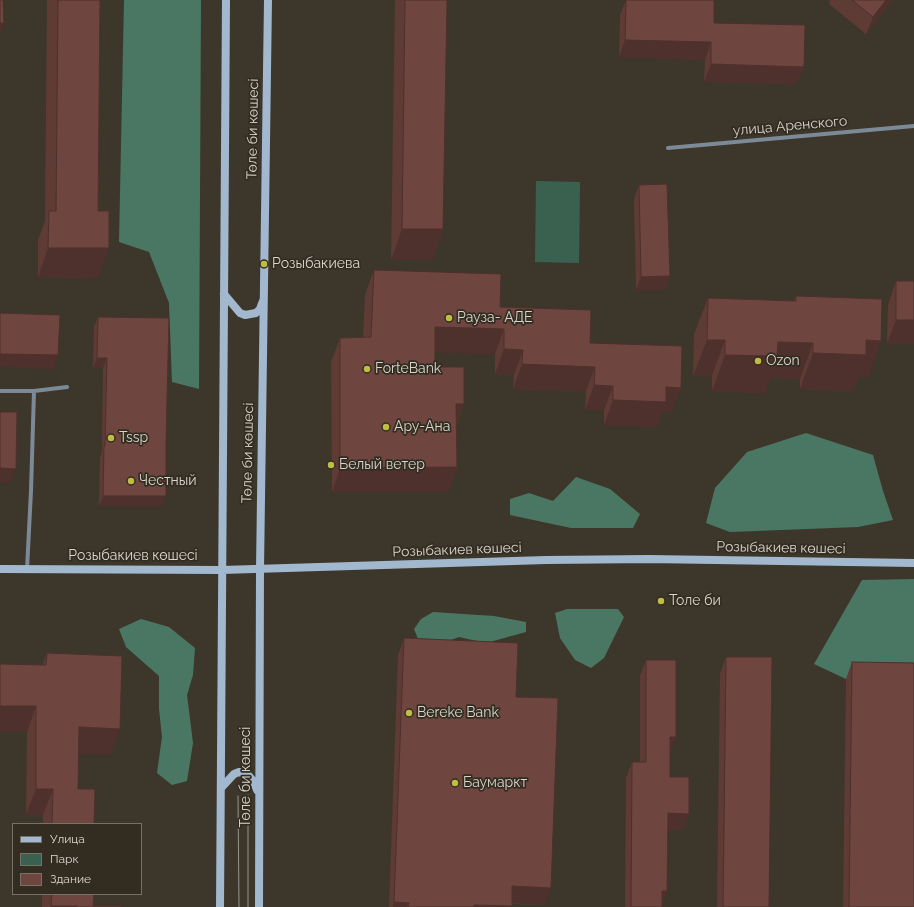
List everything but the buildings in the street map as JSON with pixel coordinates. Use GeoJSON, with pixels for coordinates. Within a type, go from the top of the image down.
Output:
{"type":"FeatureCollection","features":[{"type":"Feature","properties":{"kind":"main road","name":"Төле би көшесі"},"geometry":{"type":"LineString","coordinates":[[220,907],[226,0]]}},
{"type":"Feature","properties":{"kind":"main road","name":"Төле би көшесі"},"geometry":{"type":"LineString","coordinates":[[259,907],[260,569],[268,0]]}},
{"type":"Feature","properties":{"kind":"main road"},"geometry":{"type":"LineString","coordinates":[[224,294],[240,313],[245,315],[256,313],[260,309],[264,298]]}},
{"type":"Feature","properties":{"kind":"main road","name":"Розыбакиев көшесі"},"geometry":{"type":"LineString","coordinates":[[0,569],[222,570],[619,559],[914,563]]}},
{"type":"Feature","properties":{"kind":"main road"},"geometry":{"type":"LineString","coordinates":[[221,788],[234,774],[239,772],[247,774],[254,782],[259,795]]}},
{"type":"Feature","properties":{"kind":"street","name":"улица Аренского"},"geometry":{"type":"LineString","coordinates":[[668,148],[914,126]]}},
{"type":"Feature","properties":{"kind":"street"},"geometry":{"type":"LineString","coordinates":[[0,391],[34,391],[67,387]]}},
{"type":"Feature","properties":{"kind":"street"},"geometry":{"type":"LineString","coordinates":[[27,569],[32,491],[34,391]]}},
{"type":"Feature","properties":{"kind":"green space"},"geometry":{"type":"Polygon","coordinates":[[[124,0],[201,0],[199,389],[172,382],[169,303],[149,252],[119,242],[124,0]]]}},
{"type":"Feature","properties":{"kind":"green space"},"geometry":{"type":"Polygon","coordinates":[[[536,181],[580,182],[579,263],[535,262],[536,181]]]}},
{"type":"Feature","properties":{"kind":"green space"},"geometry":{"type":"Polygon","coordinates":[[[806,433],[873,455],[893,520],[858,527],[730,532],[706,523],[715,488],[747,452],[806,433]]]}},
{"type":"Feature","properties":{"kind":"green space"},"geometry":{"type":"Polygon","coordinates":[[[576,477],[610,489],[640,514],[633,528],[571,528],[510,515],[510,499],[529,493],[553,501],[576,477]]]}},
{"type":"Feature","properties":{"kind":"green space"},"geometry":{"type":"Polygon","coordinates":[[[914,579],[914,680],[846,679],[814,664],[862,580],[914,579]]]}},
{"type":"Feature","properties":{"kind":"green space"},"geometry":{"type":"Polygon","coordinates":[[[567,609],[618,609],[624,617],[604,658],[591,668],[575,660],[560,638],[555,613],[567,609]]]}},
{"type":"Feature","properties":{"kind":"green space"},"geometry":{"type":"Polygon","coordinates":[[[433,612],[494,616],[526,622],[526,632],[486,643],[459,637],[437,645],[418,639],[414,629],[421,619],[433,612]]]}},
{"type":"Feature","properties":{"kind":"green space"},"geometry":{"type":"Polygon","coordinates":[[[141,619],[169,627],[195,648],[193,675],[187,695],[193,743],[187,781],[172,785],[157,773],[162,737],[159,709],[159,676],[126,647],[119,629],[141,619]]]}},
{"type":"Feature","properties":{"kind":"tram line"},"geometry":{"type":"LineString","coordinates":[[248,795],[248,907]]}},
{"type":"Feature","properties":{"kind":"tram line"},"geometry":{"type":"LineString","coordinates":[[238,796],[239,907]]}},
{"type":"Feature","properties":{"kind":"place","name":"Розыбакиева"},"geometry":{"type":"Point","coordinates":[264,264]}},
{"type":"Feature","properties":{"kind":"place","name":"Рауза- АДЕ"},"geometry":{"type":"Point","coordinates":[449,318]}},
{"type":"Feature","properties":{"kind":"place","name":"Ozon"},"geometry":{"type":"Point","coordinates":[758,361]}},
{"type":"Feature","properties":{"kind":"place","name":"ForteBank"},"geometry":{"type":"Point","coordinates":[367,369]}},
{"type":"Feature","properties":{"kind":"place","name":"Ару-Ана"},"geometry":{"type":"Point","coordinates":[386,427]}},
{"type":"Feature","properties":{"kind":"place","name":"Tssp"},"geometry":{"type":"Point","coordinates":[111,438]}},
{"type":"Feature","properties":{"kind":"place","name":"Белый ветер"},"geometry":{"type":"Point","coordinates":[331,465]}},
{"type":"Feature","properties":{"kind":"place","name":"Честный"},"geometry":{"type":"Point","coordinates":[131,481]}},
{"type":"Feature","properties":{"kind":"place","name":"Толе би"},"geometry":{"type":"Point","coordinates":[661,601]}},
{"type":"Feature","properties":{"kind":"place","name":"Bereke Bank"},"geometry":{"type":"Point","coordinates":[409,713]}},
{"type":"Feature","properties":{"kind":"place","name":"Баумаркт"},"geometry":{"type":"Point","coordinates":[455,783]}}]}
